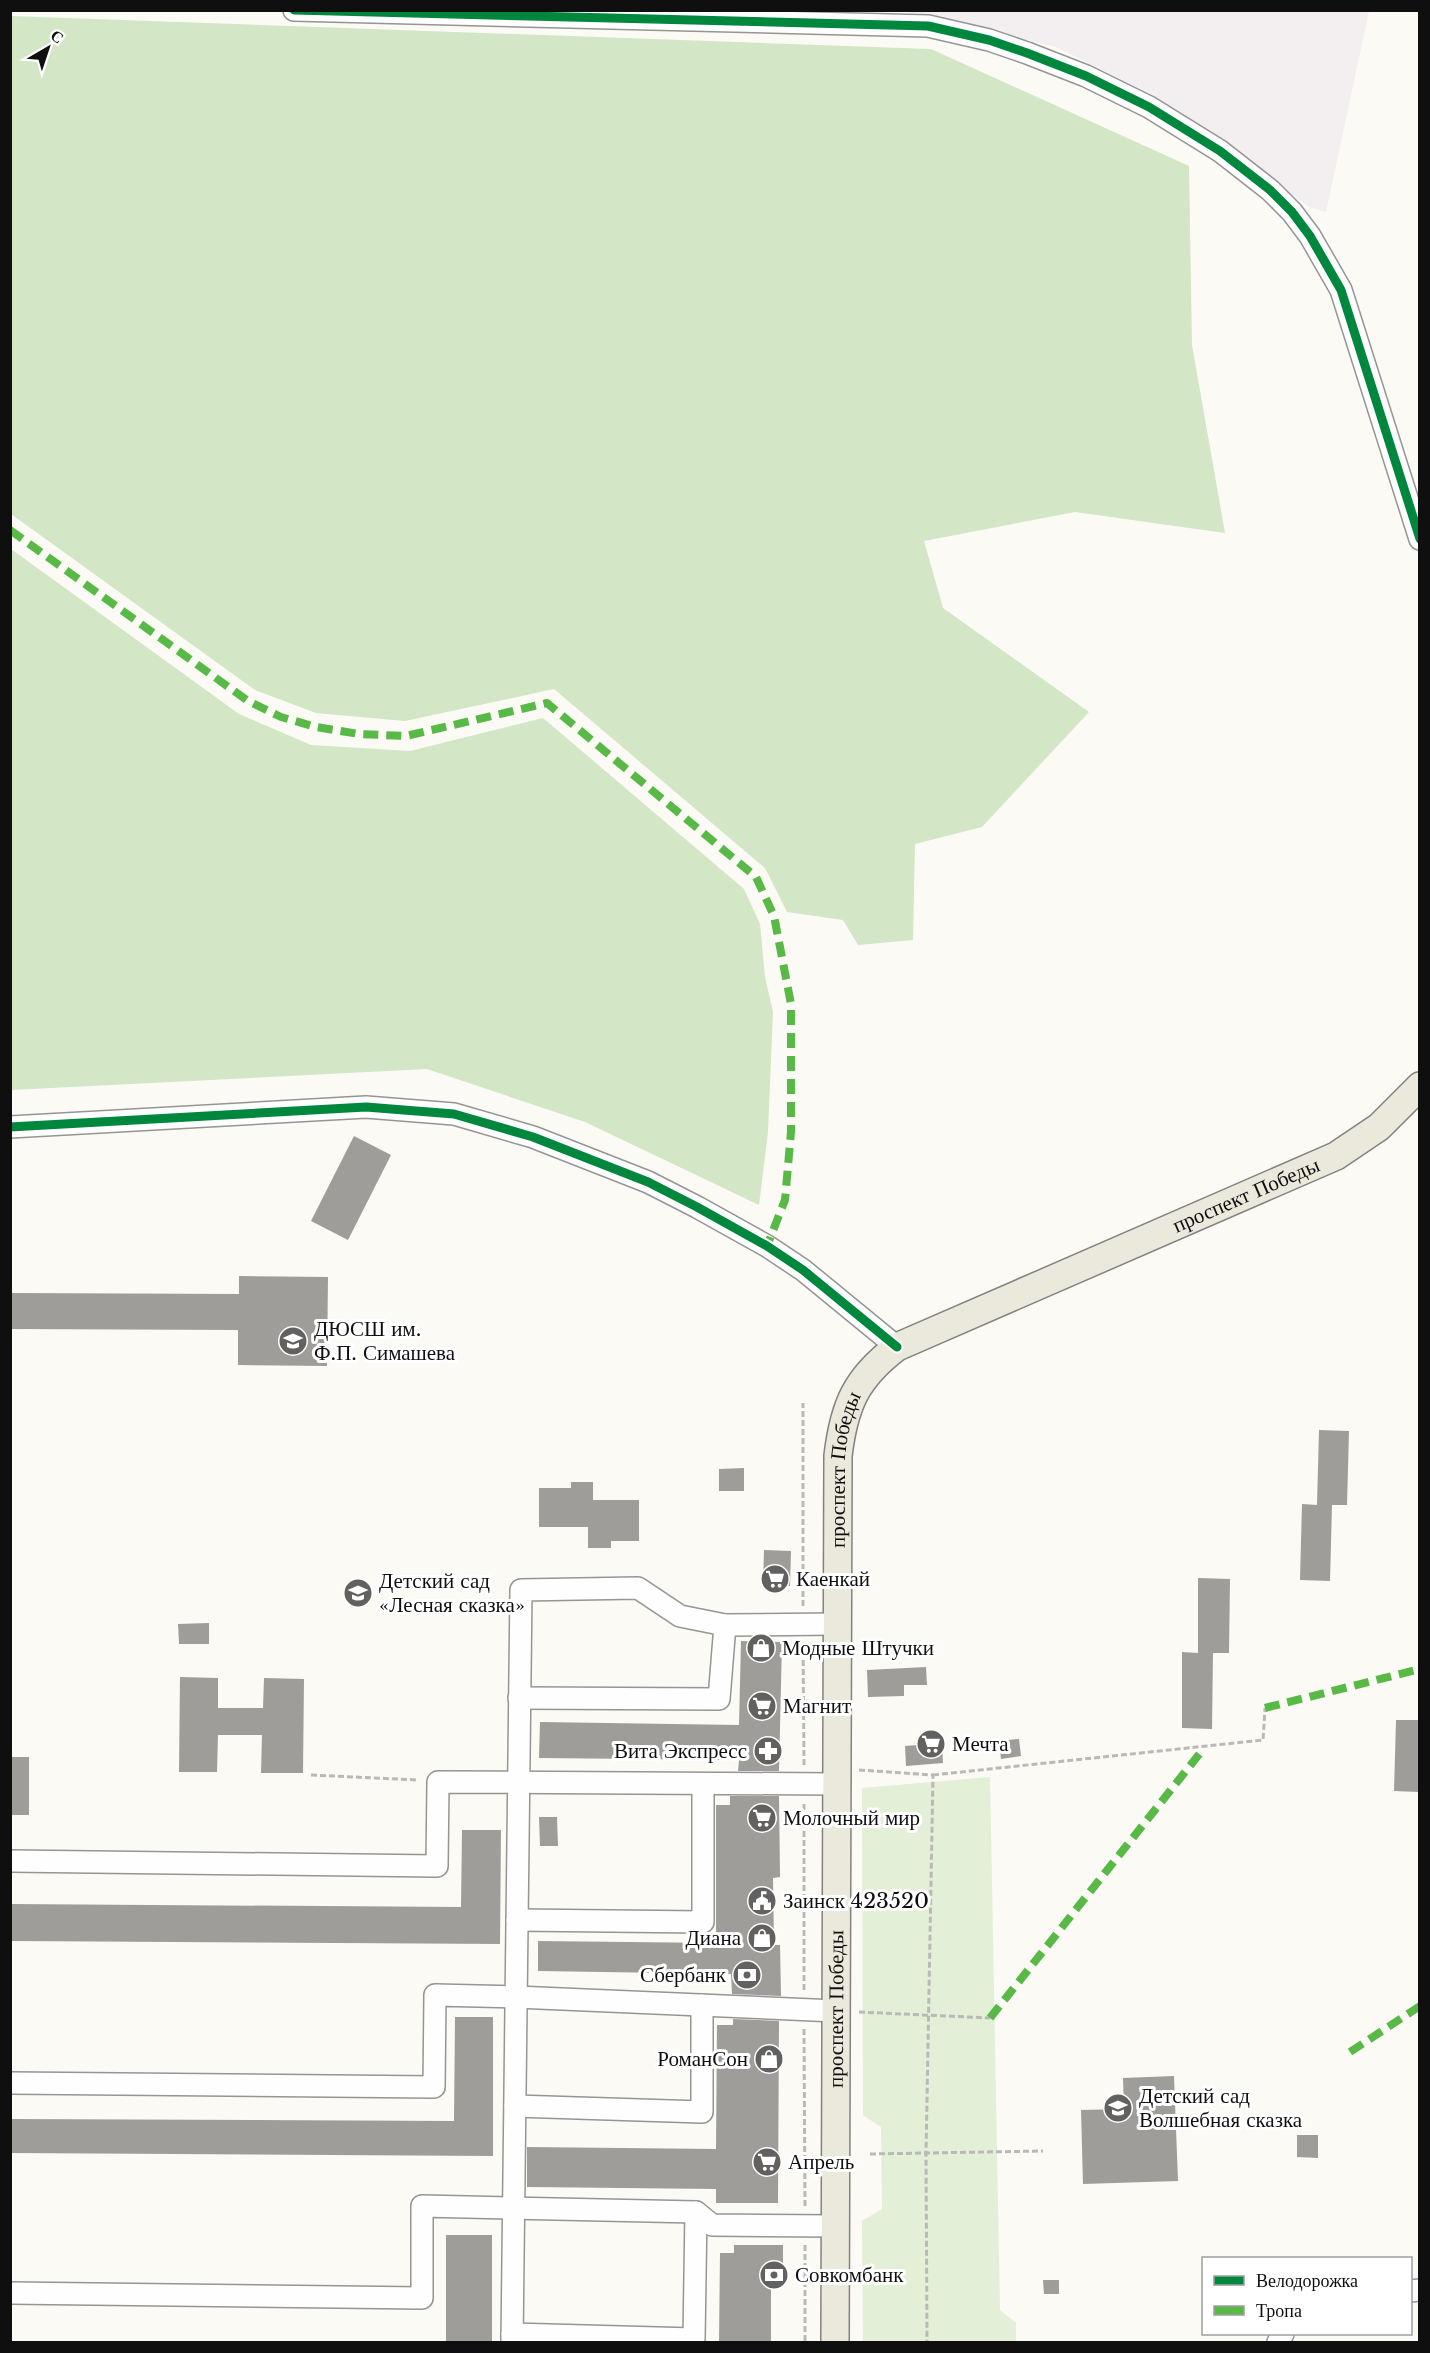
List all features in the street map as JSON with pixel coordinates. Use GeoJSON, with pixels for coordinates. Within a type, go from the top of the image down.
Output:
{"type":"FeatureCollection","features":[{"type":"Feature","properties":{"kind":"main road","name":"проспект Победы"},"geometry":{"type":"LineString","coordinates":[[834,2343],[838,1456],[841,1428],[855,1391],[877,1362],[897,1347],[1336,1156],[1379,1127],[1419,1086]]}},
{"type":"Feature","properties":{"kind":"street"},"geometry":{"type":"LineString","coordinates":[[294,10],[639,15],[928,26],[989,40],[1086,76],[1149,107],[1220,151],[1270,190],[1292,212],[1310,236],[1336,281],[1419,539]]}},
{"type":"Feature","properties":{"kind":"street"},"geometry":{"type":"LineString","coordinates":[[10,1127],[366,1107],[463,1116],[533,1137],[648,1182],[697,1207],[767,1246],[803,1270],[897,1347]]}},
{"type":"Feature","properties":{"kind":"street"},"geometry":{"type":"LineString","coordinates":[[696,2212],[694,2339],[512,2338],[521,1590],[638,1588],[680,1616],[725,1625],[837,1624]]}},
{"type":"Feature","properties":{"kind":"street"},"geometry":{"type":"LineString","coordinates":[[519,1698],[719,1699],[725,1625]]}},
{"type":"Feature","properties":{"kind":"street"},"geometry":{"type":"LineString","coordinates":[[10,1861],[437,1866],[438,1782],[804,1784],[837,1776]]}},
{"type":"Feature","properties":{"kind":"street"},"geometry":{"type":"LineString","coordinates":[[517,1920],[702,1922],[703,1784]]}},
{"type":"Feature","properties":{"kind":"street"},"geometry":{"type":"LineString","coordinates":[[10,2083],[434,2087],[435,1995],[836,2011]]}},
{"type":"Feature","properties":{"kind":"street"},"geometry":{"type":"LineString","coordinates":[[515,2106],[702,2112],[702,2005]]}},
{"type":"Feature","properties":{"kind":"street"},"geometry":{"type":"LineString","coordinates":[[10,2294],[422,2298],[422,2206],[513,2206],[696,2212],[712,2225],[835,2226]]}},
{"type":"Feature","properties":{"kind":"path"},"geometry":{"type":"LineString","coordinates":[[803,1403],[805,2343]]}},
{"type":"Feature","properties":{"kind":"path"},"geometry":{"type":"LineString","coordinates":[[837,1776],[933,1775],[1263,1740],[1265,1708]]}},
{"type":"Feature","properties":{"kind":"path"},"geometry":{"type":"LineString","coordinates":[[311,1775],[438,1782]]}},
{"type":"Feature","properties":{"kind":"path"},"geometry":{"type":"LineString","coordinates":[[927,2343],[926,2153],[933,1775]]}},
{"type":"Feature","properties":{"kind":"path"},"geometry":{"type":"LineString","coordinates":[[836,2011],[990,2018]]}},
{"type":"Feature","properties":{"kind":"path"},"geometry":{"type":"LineString","coordinates":[[870,2154],[1043,2151]]}},
{"type":"Feature","properties":{"kind":"shaded area"},"geometry":{"type":"Polygon","coordinates":[[[902,11],[1369,11],[1326,212],[1309,207],[1149,93],[1056,47],[902,11]]]}},
{"type":"Feature","properties":{"kind":"green space"},"geometry":{"type":"Polygon","coordinates":[[[11,16],[931,49],[1189,166],[1192,345],[1225,533],[1075,512],[924,541],[943,608],[1089,712],[982,827],[915,844],[913,940],[858,945],[843,920],[787,912],[765,868],[554,689],[405,721],[316,713],[255,690],[11,514],[11,16]]]}},
{"type":"Feature","properties":{"kind":"green space"},"geometry":{"type":"Polygon","coordinates":[[[11,549],[239,714],[311,745],[410,751],[543,718],[744,889],[760,924],[765,977],[773,1012],[768,1132],[759,1205],[585,1122],[427,1069],[11,1090],[11,549]]]}},
{"type":"Feature","properties":{"kind":"green space"},"geometry":{"type":"Polygon","coordinates":[[[990,1777],[1000,2310],[1016,2323],[1016,2342],[863,2342],[862,2221],[882,2209],[881,2127],[863,2115],[862,1788],[990,1777]]]}},
{"type":"Feature","properties":{"kind":"building"},"geometry":{"type":"Polygon","coordinates":[[[354,1136],[391,1155],[348,1240],[311,1221],[354,1136]]]}},
{"type":"Feature","properties":{"kind":"building"},"geometry":{"type":"Polygon","coordinates":[[[239,1276],[328,1277],[327,1366],[238,1365],[238,1330],[10,1329],[10,1293],[239,1294],[239,1276]]]}},
{"type":"Feature","properties":{"kind":"building"},"geometry":{"type":"Polygon","coordinates":[[[1319,1430],[1349,1431],[1347,1505],[1332,1505],[1330,1581],[1300,1580],[1302,1504],[1317,1505],[1319,1430]]]}},
{"type":"Feature","properties":{"kind":"building"},"geometry":{"type":"Polygon","coordinates":[[[744,1468],[744,1491],[719,1491],[719,1469],[744,1468]]]}},
{"type":"Feature","properties":{"kind":"building"},"geometry":{"type":"Polygon","coordinates":[[[571,1482],[593,1482],[593,1500],[639,1500],[639,1541],[611,1541],[611,1548],[588,1548],[588,1527],[539,1527],[539,1488],[571,1488],[571,1482]]]}},
{"type":"Feature","properties":{"kind":"building"},"geometry":{"type":"Polygon","coordinates":[[[764,1550],[791,1551],[790,1586],[763,1585],[764,1550]]]}},
{"type":"Feature","properties":{"kind":"building"},"geometry":{"type":"Polygon","coordinates":[[[1198,1578],[1230,1579],[1229,1653],[1213,1653],[1212,1729],[1182,1728],[1182,1652],[1198,1653],[1198,1578]]]}},
{"type":"Feature","properties":{"kind":"building"},"geometry":{"type":"Polygon","coordinates":[[[209,1623],[209,1644],[179,1644],[178,1624],[209,1623]]]}},
{"type":"Feature","properties":{"kind":"building"},"geometry":{"type":"Polygon","coordinates":[[[741,1641],[782,1642],[779,1771],[738,1771],[739,1760],[539,1758],[540,1722],[739,1725],[741,1641]]]}},
{"type":"Feature","properties":{"kind":"building"},"geometry":{"type":"Polygon","coordinates":[[[926,1667],[927,1685],[904,1685],[904,1696],[868,1697],[867,1670],[926,1667]]]}},
{"type":"Feature","properties":{"kind":"building"},"geometry":{"type":"Polygon","coordinates":[[[180,1677],[218,1678],[218,1708],[263,1708],[264,1678],[304,1679],[303,1773],[261,1773],[262,1735],[218,1735],[217,1772],[179,1772],[180,1677]]]}},
{"type":"Feature","properties":{"kind":"building"},"geometry":{"type":"Polygon","coordinates":[[[1396,1720],[1419,1720],[1419,1792],[1394,1791],[1396,1720]]]}},
{"type":"Feature","properties":{"kind":"building"},"geometry":{"type":"Polygon","coordinates":[[[1019,1739],[1021,1756],[1001,1759],[999,1741],[1019,1739]]]}},
{"type":"Feature","properties":{"kind":"building"},"geometry":{"type":"Polygon","coordinates":[[[942,1743],[943,1763],[906,1766],[905,1746],[942,1743]]]}},
{"type":"Feature","properties":{"kind":"building"},"geometry":{"type":"Polygon","coordinates":[[[11,1757],[29,1757],[29,1815],[11,1815],[11,1757]]]}},
{"type":"Feature","properties":{"kind":"building"},"geometry":{"type":"Polygon","coordinates":[[[730,1796],[779,1796],[780,1877],[773,1878],[774,1945],[780,1945],[781,1996],[732,1994],[731,1974],[538,1971],[538,1941],[716,1943],[716,1805],[730,1805],[730,1796]]]}},
{"type":"Feature","properties":{"kind":"building"},"geometry":{"type":"Polygon","coordinates":[[[539,1817],[557,1817],[558,1846],[540,1846],[539,1817]]]}},
{"type":"Feature","properties":{"kind":"building"},"geometry":{"type":"Polygon","coordinates":[[[462,1830],[501,1830],[500,1944],[10,1941],[10,1904],[461,1907],[462,1830]]]}},
{"type":"Feature","properties":{"kind":"building"},"geometry":{"type":"Polygon","coordinates":[[[455,2017],[493,2017],[493,2156],[10,2153],[10,2119],[454,2121],[455,2017]]]}},
{"type":"Feature","properties":{"kind":"building"},"geometry":{"type":"Polygon","coordinates":[[[733,2019],[779,2021],[778,2203],[716,2203],[716,2189],[527,2187],[527,2147],[716,2149],[717,2025],[733,2025],[733,2019]]]}},
{"type":"Feature","properties":{"kind":"building"},"geometry":{"type":"Polygon","coordinates":[[[1174,2076],[1178,2181],[1083,2184],[1081,2110],[1124,2109],[1123,2078],[1174,2076]]]}},
{"type":"Feature","properties":{"kind":"building"},"geometry":{"type":"Polygon","coordinates":[[[1297,2135],[1318,2135],[1318,2158],[1297,2157],[1297,2135]]]}},
{"type":"Feature","properties":{"kind":"building"},"geometry":{"type":"Polygon","coordinates":[[[446,2235],[492,2235],[492,2343],[446,2343],[446,2235]]]}},
{"type":"Feature","properties":{"kind":"building"},"geometry":{"type":"Polygon","coordinates":[[[734,2245],[783,2245],[783,2284],[771,2284],[771,2343],[719,2343],[720,2253],[734,2253],[734,2245]]]}},
{"type":"Feature","properties":{"kind":"building"},"geometry":{"type":"Polygon","coordinates":[[[1043,2280],[1059,2280],[1059,2294],[1044,2294],[1043,2280]]]}},
{"type":"Feature","properties":{"kind":"marked path"},"geometry":{"type":"LineString","coordinates":[[10,530],[248,701],[281,717],[316,727],[359,734],[406,736],[547,703],[756,877],[774,916],[791,1004],[791,1132],[785,1200],[767,1246]]}},
{"type":"Feature","properties":{"kind":"marked path"},"geometry":{"type":"LineString","coordinates":[[1265,1708],[1420,1669]]}},
{"type":"Feature","properties":{"kind":"marked path"},"geometry":{"type":"LineString","coordinates":[[990,2018],[1204,1748]]}},
{"type":"Feature","properties":{"kind":"marked path"},"geometry":{"type":"LineString","coordinates":[[1350,2052],[1420,2006]]}},
{"type":"Feature","properties":{"kind":"cycle path"},"geometry":{"type":"LineString","coordinates":[[294,10],[928,26],[989,40],[1086,76],[1149,107],[1220,151],[1270,190],[1292,212],[1310,236],[1341,290],[1420,539]]}},
{"type":"Feature","properties":{"kind":"cycle path"},"geometry":{"type":"LineString","coordinates":[[10,1127],[366,1107],[454,1114],[533,1137],[648,1182],[697,1207],[767,1246],[803,1270],[897,1347]]}},
{"type":"Feature","properties":{"kind":"place","name":"ДЮСШ им. Ф.П. Симашева"},"geometry":{"type":"Point","coordinates":[293,1341]}},
{"type":"Feature","properties":{"kind":"place","name":"Каенкай"},"geometry":{"type":"Point","coordinates":[775,1579]}},
{"type":"Feature","properties":{"kind":"place","name":"Детский сад «Лесная сказка»"},"geometry":{"type":"Point","coordinates":[358,1593]}},
{"type":"Feature","properties":{"kind":"place","name":"Модные Штучки"},"geometry":{"type":"Point","coordinates":[761,1648]}},
{"type":"Feature","properties":{"kind":"place","name":"Магнит"},"geometry":{"type":"Point","coordinates":[762,1706]}},
{"type":"Feature","properties":{"kind":"place","name":"Мечта"},"geometry":{"type":"Point","coordinates":[931,1744]}},
{"type":"Feature","properties":{"kind":"place","name":"Вита Экспресс"},"geometry":{"type":"Point","coordinates":[768,1751]}},
{"type":"Feature","properties":{"kind":"place","name":"Молочный мир"},"geometry":{"type":"Point","coordinates":[762,1818]}},
{"type":"Feature","properties":{"kind":"place","name":"Заинск 423520"},"geometry":{"type":"Point","coordinates":[762,1901]}},
{"type":"Feature","properties":{"kind":"place","name":"Диана"},"geometry":{"type":"Point","coordinates":[762,1938]}},
{"type":"Feature","properties":{"kind":"place","name":"Сбербанк"},"geometry":{"type":"Point","coordinates":[747,1975]}},
{"type":"Feature","properties":{"kind":"place","name":"РоманСон"},"geometry":{"type":"Point","coordinates":[769,2059]}},
{"type":"Feature","properties":{"kind":"place","name":"Детский сад Волшебная сказка"},"geometry":{"type":"Point","coordinates":[1118,2108]}},
{"type":"Feature","properties":{"kind":"place","name":"Апрель"},"geometry":{"type":"Point","coordinates":[767,2162]}},
{"type":"Feature","properties":{"kind":"place","name":"Совкомбанк"},"geometry":{"type":"Point","coordinates":[774,2275]}}]}
